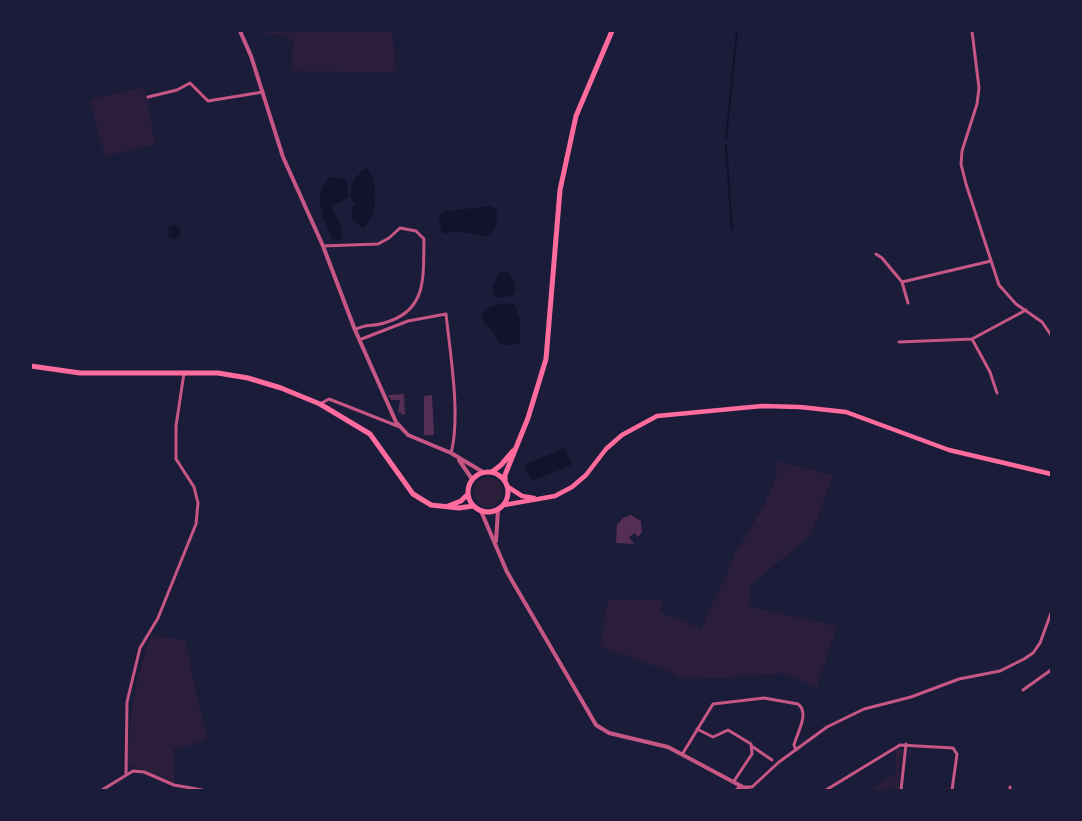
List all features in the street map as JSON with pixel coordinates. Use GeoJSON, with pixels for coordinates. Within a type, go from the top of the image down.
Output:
{"type":"FeatureCollection","features":[{"type":"Feature","properties":{"kind":"main road"},"geometry":{"type":"LineString","coordinates":[[468,494],[473,506],[482,512],[498,510],[507,499],[508,487],[505,475],[520,440],[546,359],[560,190],[576,116],[612,31]]}},
{"type":"Feature","properties":{"kind":"main road"},"geometry":{"type":"LineString","coordinates":[[31,366],[80,373],[218,374],[248,378],[281,388],[320,404],[355,423],[370,434],[395,468],[402,482],[413,494],[431,504],[473,506]]}},
{"type":"Feature","properties":{"kind":"main road"},"geometry":{"type":"LineString","coordinates":[[504,505],[555,496],[572,487],[586,475],[606,449],[622,434],[657,416],[762,406],[826,409],[862,418],[936,445],[970,455],[1051,474]]}},
{"type":"Feature","properties":{"kind":"main road"},"geometry":{"type":"LineString","coordinates":[[492,472],[501,465],[520,440]]}},
{"type":"Feature","properties":{"kind":"main road"},"geometry":{"type":"LineString","coordinates":[[448,506],[460,501],[468,494],[472,479],[483,472],[492,472],[505,480]]}},
{"type":"Feature","properties":{"kind":"main road"},"geometry":{"type":"LineString","coordinates":[[508,487],[522,496],[542,499]]}},
{"type":"Feature","properties":{"kind":"street"},"geometry":{"type":"LineString","coordinates":[[240,31],[283,157],[323,246],[359,340],[400,427]]}},
{"type":"Feature","properties":{"kind":"street"},"geometry":{"type":"LineString","coordinates":[[972,31],[979,88],[977,104],[962,151],[961,164],[999,285],[1009,298],[1042,322],[1051,334]]}},
{"type":"Feature","properties":{"kind":"street"},"geometry":{"type":"LineString","coordinates":[[148,97],[177,90],[190,83],[208,101],[262,92]]}},
{"type":"Feature","properties":{"kind":"street"},"geometry":{"type":"LineString","coordinates":[[323,246],[378,244],[390,238],[400,228],[416,231],[424,239],[424,273],[416,304],[403,317],[381,324],[364,324],[355,330]]}},
{"type":"Feature","properties":{"kind":"street"},"geometry":{"type":"LineString","coordinates":[[876,254],[882,258],[902,282],[908,303]]}},
{"type":"Feature","properties":{"kind":"street"},"geometry":{"type":"LineString","coordinates":[[902,282],[991,261]]}},
{"type":"Feature","properties":{"kind":"street"},"geometry":{"type":"LineString","coordinates":[[898,342],[972,338],[1026,310]]}},
{"type":"Feature","properties":{"kind":"street"},"geometry":{"type":"LineString","coordinates":[[359,340],[408,321],[446,314],[453,391],[454,442],[451,454]]}},
{"type":"Feature","properties":{"kind":"street"},"geometry":{"type":"LineString","coordinates":[[972,338],[990,372],[997,393]]}},
{"type":"Feature","properties":{"kind":"street"},"geometry":{"type":"LineString","coordinates":[[126,774],[128,702],[140,648],[158,618],[196,524],[198,503],[194,487],[176,459],[176,426],[184,373]]}},
{"type":"Feature","properties":{"kind":"street"},"geometry":{"type":"LineString","coordinates":[[320,404],[329,399],[400,427],[419,440],[451,454],[483,472]]}},
{"type":"Feature","properties":{"kind":"street"},"geometry":{"type":"LineString","coordinates":[[456,457],[472,479]]}},
{"type":"Feature","properties":{"kind":"street"},"geometry":{"type":"LineString","coordinates":[[498,510],[495,533],[498,553]]}},
{"type":"Feature","properties":{"kind":"street"},"geometry":{"type":"LineString","coordinates":[[482,512],[506,572],[596,725],[609,733],[668,747],[683,753],[746,788]]}},
{"type":"Feature","properties":{"kind":"street"},"geometry":{"type":"LineString","coordinates":[[732,780],[736,790],[752,787],[827,727],[864,709],[911,697],[959,679],[1000,671],[1012,666],[1033,653],[1040,643],[1051,613]]}},
{"type":"Feature","properties":{"kind":"street"},"geometry":{"type":"LineString","coordinates":[[1023,690],[1051,670]]}},
{"type":"Feature","properties":{"kind":"street"},"geometry":{"type":"LineString","coordinates":[[683,753],[712,704],[764,698],[798,704],[804,712],[794,744],[796,750]]}},
{"type":"Feature","properties":{"kind":"street"},"geometry":{"type":"LineString","coordinates":[[697,729],[714,737],[728,730],[772,760]]}},
{"type":"Feature","properties":{"kind":"street"},"geometry":{"type":"LineString","coordinates":[[901,790],[906,744]]}},
{"type":"Feature","properties":{"kind":"street"},"geometry":{"type":"LineString","coordinates":[[826,790],[889,751],[906,744],[953,748],[957,754],[952,790]]}},
{"type":"Feature","properties":{"kind":"street"},"geometry":{"type":"LineString","coordinates":[[732,780],[752,754],[752,747]]}},
{"type":"Feature","properties":{"kind":"street"},"geometry":{"type":"LineString","coordinates":[[102,790],[126,774],[133,772],[144,772],[174,785],[202,790]]}},
{"type":"Feature","properties":{"kind":"shaded area"},"geometry":{"type":"Polygon","coordinates":[[[266,31],[392,31],[396,73],[291,71],[293,41],[284,34],[267,34],[266,31]]]}},
{"type":"Feature","properties":{"kind":"shaded area"},"geometry":{"type":"Polygon","coordinates":[[[145,87],[155,144],[105,156],[90,99],[145,87]]]}},
{"type":"Feature","properties":{"kind":"shaded area"},"geometry":{"type":"Polygon","coordinates":[[[364,169],[368,169],[374,183],[375,200],[372,216],[363,228],[353,220],[351,208],[356,204],[350,197],[353,181],[364,169]]]}},
{"type":"Feature","properties":{"kind":"shaded area"},"geometry":{"type":"Polygon","coordinates":[[[330,177],[344,179],[347,182],[348,198],[331,207],[340,222],[342,239],[340,241],[333,240],[321,208],[321,192],[324,184],[330,177]]]}},
{"type":"Feature","properties":{"kind":"shaded area"},"geometry":{"type":"Polygon","coordinates":[[[490,206],[497,210],[498,216],[495,227],[489,235],[484,236],[463,232],[445,234],[441,231],[439,216],[443,212],[490,206]]]}},
{"type":"Feature","properties":{"kind":"shaded area"},"geometry":{"type":"Polygon","coordinates":[[[171,225],[177,225],[181,232],[177,239],[171,239],[167,235],[167,229],[171,225]]]}},
{"type":"Feature","properties":{"kind":"shaded area"},"geometry":{"type":"Polygon","coordinates":[[[503,271],[507,271],[513,279],[515,292],[514,295],[495,298],[492,290],[498,275],[503,271]]]}},
{"type":"Feature","properties":{"kind":"shaded area"},"geometry":{"type":"Polygon","coordinates":[[[514,303],[520,321],[520,342],[512,345],[501,344],[495,334],[482,320],[483,313],[493,306],[514,303]]]}},
{"type":"Feature","properties":{"kind":"shaded area"},"geometry":{"type":"Polygon","coordinates":[[[565,448],[572,465],[531,481],[524,465],[565,448]]]}},
{"type":"Feature","properties":{"kind":"shaded area"},"geometry":{"type":"Polygon","coordinates":[[[774,461],[833,475],[811,535],[751,585],[748,606],[837,626],[817,687],[783,673],[723,678],[675,677],[673,673],[600,646],[608,600],[664,599],[660,612],[701,629],[737,550],[764,506],[775,481],[777,470],[774,461]]]}},
{"type":"Feature","properties":{"kind":"shaded area"},"geometry":{"type":"Polygon","coordinates":[[[488,477],[499,481],[503,492],[499,503],[488,507],[477,503],[473,492],[477,481],[488,477]]]}},
{"type":"Feature","properties":{"kind":"shaded area"},"geometry":{"type":"Polygon","coordinates":[[[151,634],[185,640],[207,740],[173,750],[175,783],[127,765],[129,730],[134,698],[151,634]]]}},
{"type":"Feature","properties":{"kind":"shaded area"},"geometry":{"type":"Polygon","coordinates":[[[896,749],[903,750],[900,760],[899,790],[895,790],[895,787],[893,787],[892,790],[870,790],[896,773],[896,749]]]}},
{"type":"Feature","properties":{"kind":"building"},"geometry":{"type":"Polygon","coordinates":[[[404,394],[405,414],[401,415],[401,412],[398,413],[400,400],[391,400],[388,395],[404,394]]]}},
{"type":"Feature","properties":{"kind":"building"},"geometry":{"type":"Polygon","coordinates":[[[432,395],[434,435],[424,435],[424,396],[432,395]]]}},
{"type":"Feature","properties":{"kind":"building"},"geometry":{"type":"Polygon","coordinates":[[[631,515],[641,521],[642,532],[638,537],[635,533],[629,537],[634,544],[616,543],[617,523],[631,515]]]}},
{"type":"Feature","properties":{"kind":"waterway"},"geometry":{"type":"LineString","coordinates":[[726,139],[737,31]]}},
{"type":"Feature","properties":{"kind":"waterway"},"geometry":{"type":"LineString","coordinates":[[726,145],[732,229]]}}]}
